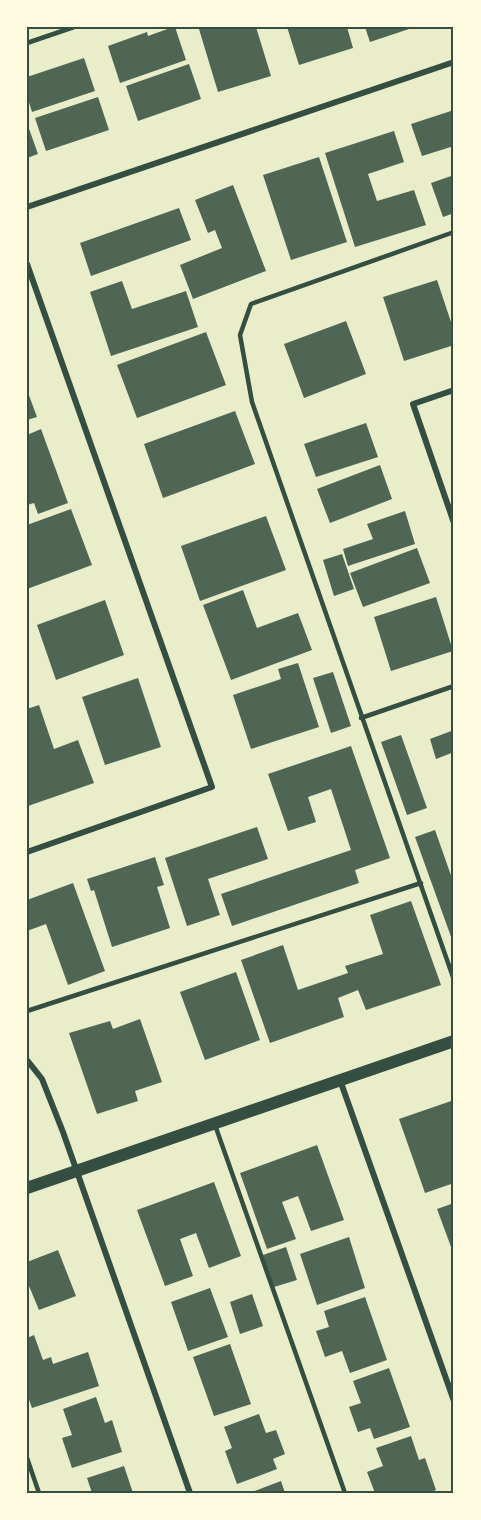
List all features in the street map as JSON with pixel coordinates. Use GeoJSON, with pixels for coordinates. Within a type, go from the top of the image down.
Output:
{"type":"FeatureCollection","features":[{"type":"Feature","properties":{"kind":"main road"},"geometry":{"type":"LineString","coordinates":[[27,1188],[454,1041]]}},
{"type":"Feature","properties":{"kind":"street"},"geometry":{"type":"LineString","coordinates":[[27,207],[454,62]]}},
{"type":"Feature","properties":{"kind":"street"},"geometry":{"type":"LineString","coordinates":[[27,264],[212,787],[27,852]]}},
{"type":"Feature","properties":{"kind":"street"},"geometry":{"type":"LineString","coordinates":[[454,390],[413,404],[454,523]]}},
{"type":"Feature","properties":{"kind":"street"},"geometry":{"type":"LineString","coordinates":[[27,1060],[42,1079],[63,1132],[190,1493]]}},
{"type":"Feature","properties":{"kind":"street"},"geometry":{"type":"LineString","coordinates":[[340,1080],[454,1401]]}},
{"type":"Feature","properties":{"kind":"lane"},"geometry":{"type":"LineString","coordinates":[[27,43],[74,27]]}},
{"type":"Feature","properties":{"kind":"lane"},"geometry":{"type":"LineString","coordinates":[[454,232],[250,304],[240,335],[252,402],[454,980]]}},
{"type":"Feature","properties":{"kind":"lane"},"geometry":{"type":"LineString","coordinates":[[361,718],[454,686]]}},
{"type":"Feature","properties":{"kind":"lane"},"geometry":{"type":"LineString","coordinates":[[27,1011],[421,883]]}},
{"type":"Feature","properties":{"kind":"lane"},"geometry":{"type":"LineString","coordinates":[[214,1123],[345,1493]]}},
{"type":"Feature","properties":{"kind":"lane"},"geometry":{"type":"LineString","coordinates":[[27,1458],[39,1493]]}},
{"type":"Feature","properties":{"kind":"building"},"geometry":{"type":"Polygon","coordinates":[[[175,27],[186,60],[120,83],[108,46],[147,32],[148,36],[175,27]]]}},
{"type":"Feature","properties":{"kind":"building"},"geometry":{"type":"Polygon","coordinates":[[[256,27],[271,76],[218,92],[199,29],[256,27]]]}},
{"type":"Feature","properties":{"kind":"building"},"geometry":{"type":"Polygon","coordinates":[[[287,27],[347,27],[353,48],[299,65],[287,27]]]}},
{"type":"Feature","properties":{"kind":"building"},"geometry":{"type":"Polygon","coordinates":[[[365,27],[415,27],[370,42],[365,27]]]}},
{"type":"Feature","properties":{"kind":"building"},"geometry":{"type":"Polygon","coordinates":[[[84,58],[95,91],[32,112],[27,96],[27,77],[84,58]]]}},
{"type":"Feature","properties":{"kind":"building"},"geometry":{"type":"Polygon","coordinates":[[[189,64],[201,99],[138,121],[126,86],[189,64]]]}},
{"type":"Feature","properties":{"kind":"building"},"geometry":{"type":"Polygon","coordinates":[[[98,97],[109,130],[46,151],[35,118],[98,97]]]}},
{"type":"Feature","properties":{"kind":"building"},"geometry":{"type":"Polygon","coordinates":[[[454,110],[454,146],[422,156],[411,124],[454,110]]]}},
{"type":"Feature","properties":{"kind":"building"},"geometry":{"type":"Polygon","coordinates":[[[27,123],[38,154],[27,158],[27,123]]]}},
{"type":"Feature","properties":{"kind":"building"},"geometry":{"type":"Polygon","coordinates":[[[394,131],[404,162],[368,174],[377,201],[414,190],[426,225],[355,247],[325,153],[394,131]]]}},
{"type":"Feature","properties":{"kind":"building"},"geometry":{"type":"Polygon","coordinates":[[[319,157],[347,242],[291,260],[263,175],[319,157]]]}},
{"type":"Feature","properties":{"kind":"building"},"geometry":{"type":"Polygon","coordinates":[[[454,175],[454,213],[443,217],[431,183],[454,175]]]}},
{"type":"Feature","properties":{"kind":"building"},"geometry":{"type":"Polygon","coordinates":[[[233,185],[266,271],[193,299],[180,265],[222,248],[215,230],[208,233],[195,200],[233,185]]]}},
{"type":"Feature","properties":{"kind":"building"},"geometry":{"type":"Polygon","coordinates":[[[179,208],[191,240],[91,276],[80,243],[179,208]]]}},
{"type":"Feature","properties":{"kind":"building"},"geometry":{"type":"Polygon","coordinates":[[[437,280],[454,331],[454,345],[404,361],[383,297],[437,280]]]}},
{"type":"Feature","properties":{"kind":"building"},"geometry":{"type":"Polygon","coordinates":[[[122,281],[132,309],[186,291],[198,327],[111,356],[90,292],[122,281]]]}},
{"type":"Feature","properties":{"kind":"building"},"geometry":{"type":"Polygon","coordinates":[[[346,321],[366,374],[304,398],[284,344],[346,321]]]}},
{"type":"Feature","properties":{"kind":"building"},"geometry":{"type":"Polygon","coordinates":[[[206,332],[226,385],[137,418],[117,365],[206,332]]]}},
{"type":"Feature","properties":{"kind":"building"},"geometry":{"type":"Polygon","coordinates":[[[27,390],[37,417],[27,420],[27,390]]]}},
{"type":"Feature","properties":{"kind":"building"},"geometry":{"type":"Polygon","coordinates":[[[235,411],[255,464],[163,498],[144,444],[235,411]]]}},
{"type":"Feature","properties":{"kind":"building"},"geometry":{"type":"Polygon","coordinates":[[[366,423],[378,457],[316,477],[304,444],[366,423]]]}},
{"type":"Feature","properties":{"kind":"building"},"geometry":{"type":"Polygon","coordinates":[[[41,429],[68,503],[38,514],[34,503],[27,505],[27,435],[41,429]]]}},
{"type":"Feature","properties":{"kind":"building"},"geometry":{"type":"Polygon","coordinates":[[[380,465],[392,499],[330,523],[317,489],[380,465]]]}},
{"type":"Feature","properties":{"kind":"building"},"geometry":{"type":"Polygon","coordinates":[[[71,509],[92,565],[27,589],[27,525],[71,509]]]}},
{"type":"Feature","properties":{"kind":"building"},"geometry":{"type":"Polygon","coordinates":[[[405,511],[415,544],[348,566],[343,549],[373,539],[367,524],[405,511]]]}},
{"type":"Feature","properties":{"kind":"building"},"geometry":{"type":"Polygon","coordinates":[[[266,516],[286,570],[200,601],[181,546],[266,516]]]}},
{"type":"Feature","properties":{"kind":"building"},"geometry":{"type":"Polygon","coordinates":[[[417,548],[430,583],[363,607],[350,573],[417,548]]]}},
{"type":"Feature","properties":{"kind":"building"},"geometry":{"type":"Polygon","coordinates":[[[342,554],[354,589],[334,596],[323,560],[342,554]]]}},
{"type":"Feature","properties":{"kind":"building"},"geometry":{"type":"Polygon","coordinates":[[[243,590],[257,628],[298,613],[312,650],[231,680],[203,605],[243,590]]]}},
{"type":"Feature","properties":{"kind":"building"},"geometry":{"type":"Polygon","coordinates":[[[436,597],[453,651],[391,671],[374,617],[436,597]]]}},
{"type":"Feature","properties":{"kind":"building"},"geometry":{"type":"Polygon","coordinates":[[[105,600],[124,655],[56,680],[37,625],[105,600]]]}},
{"type":"Feature","properties":{"kind":"building"},"geometry":{"type":"Polygon","coordinates":[[[298,663],[319,727],[251,749],[233,695],[281,679],[278,669],[298,663]]]}},
{"type":"Feature","properties":{"kind":"building"},"geometry":{"type":"Polygon","coordinates":[[[333,672],[351,726],[331,733],[313,678],[333,672]]]}},
{"type":"Feature","properties":{"kind":"building"},"geometry":{"type":"Polygon","coordinates":[[[138,678],[161,747],[105,765],[82,697],[138,678]]]}},
{"type":"Feature","properties":{"kind":"building"},"geometry":{"type":"Polygon","coordinates":[[[39,705],[54,749],[78,740],[94,783],[28,806],[27,709],[39,705]]]}},
{"type":"Feature","properties":{"kind":"building"},"geometry":{"type":"Polygon","coordinates":[[[454,730],[454,752],[436,759],[430,739],[454,730]]]}},
{"type":"Feature","properties":{"kind":"building"},"geometry":{"type":"Polygon","coordinates":[[[401,735],[427,808],[407,815],[381,742],[401,735]]]}},
{"type":"Feature","properties":{"kind":"building"},"geometry":{"type":"Polygon","coordinates":[[[351,746],[390,858],[355,870],[359,883],[232,926],[221,894],[351,850],[331,789],[308,797],[316,822],[288,831],[268,774],[351,746]]]}},
{"type":"Feature","properties":{"kind":"building"},"geometry":{"type":"Polygon","coordinates":[[[257,827],[268,859],[208,879],[220,915],[187,926],[165,858],[257,827]]]}},
{"type":"Feature","properties":{"kind":"building"},"geometry":{"type":"Polygon","coordinates":[[[435,830],[454,884],[454,945],[415,837],[435,830]]]}},
{"type":"Feature","properties":{"kind":"building"},"geometry":{"type":"Polygon","coordinates":[[[155,857],[164,885],[157,887],[170,928],[112,947],[94,890],[91,891],[87,879],[155,857]]]}},
{"type":"Feature","properties":{"kind":"building"},"geometry":{"type":"Polygon","coordinates":[[[73,883],[105,971],[68,985],[46,924],[27,931],[27,900],[73,883]]]}},
{"type":"Feature","properties":{"kind":"building"},"geometry":{"type":"Polygon","coordinates":[[[411,901],[441,985],[366,1010],[358,990],[338,998],[344,1017],[270,1043],[241,960],[283,945],[298,990],[348,973],[345,966],[383,954],[370,915],[411,901]]]}},
{"type":"Feature","properties":{"kind":"building"},"geometry":{"type":"Polygon","coordinates":[[[236,972],[260,1040],[205,1060],[180,992],[236,972]]]}},
{"type":"Feature","properties":{"kind":"building"},"geometry":{"type":"Polygon","coordinates":[[[140,1019],[162,1082],[135,1091],[138,1101],[97,1114],[69,1033],[110,1021],[113,1029],[140,1019]]]}},
{"type":"Feature","properties":{"kind":"building"},"geometry":{"type":"Polygon","coordinates":[[[454,1100],[454,1183],[425,1193],[399,1119],[454,1100]]]}},
{"type":"Feature","properties":{"kind":"building"},"geometry":{"type":"Polygon","coordinates":[[[317,1145],[344,1220],[311,1231],[298,1196],[282,1202],[296,1239],[267,1249],[240,1173],[317,1145]]]}},
{"type":"Feature","properties":{"kind":"building"},"geometry":{"type":"Polygon","coordinates":[[[214,1182],[241,1256],[209,1268],[196,1233],[180,1239],[193,1276],[165,1286],[137,1210],[214,1182]]]}},
{"type":"Feature","properties":{"kind":"building"},"geometry":{"type":"Polygon","coordinates":[[[454,1203],[454,1255],[437,1209],[454,1203]]]}},
{"type":"Feature","properties":{"kind":"building"},"geometry":{"type":"Polygon","coordinates":[[[349,1237],[365,1288],[317,1305],[300,1254],[349,1237]]]}},
{"type":"Feature","properties":{"kind":"building"},"geometry":{"type":"Polygon","coordinates":[[[286,1247],[297,1280],[274,1287],[263,1255],[286,1247]]]}},
{"type":"Feature","properties":{"kind":"building"},"geometry":{"type":"Polygon","coordinates":[[[58,1250],[76,1296],[39,1310],[29,1286],[27,1287],[27,1262],[58,1250]]]}},
{"type":"Feature","properties":{"kind":"building"},"geometry":{"type":"Polygon","coordinates":[[[210,1288],[228,1337],[188,1351],[171,1302],[210,1288]]]}},
{"type":"Feature","properties":{"kind":"building"},"geometry":{"type":"Polygon","coordinates":[[[252,1294],[263,1326],[240,1334],[230,1302],[252,1294]]]}},
{"type":"Feature","properties":{"kind":"building"},"geometry":{"type":"Polygon","coordinates":[[[365,1297],[387,1360],[350,1373],[342,1351],[325,1357],[316,1331],[329,1327],[324,1311],[365,1297]]]}},
{"type":"Feature","properties":{"kind":"building"},"geometry":{"type":"Polygon","coordinates":[[[34,1335],[43,1360],[51,1357],[53,1364],[88,1352],[99,1386],[32,1408],[27,1394],[27,1338],[34,1335]]]}},
{"type":"Feature","properties":{"kind":"building"},"geometry":{"type":"Polygon","coordinates":[[[230,1344],[251,1404],[214,1416],[193,1357],[230,1344]]]}},
{"type":"Feature","properties":{"kind":"building"},"geometry":{"type":"Polygon","coordinates":[[[389,1368],[410,1427],[374,1439],[370,1428],[358,1432],[349,1407],[361,1403],[353,1381],[389,1368]]]}},
{"type":"Feature","properties":{"kind":"building"},"geometry":{"type":"Polygon","coordinates":[[[96,1397],[105,1423],[112,1420],[122,1452],[72,1468],[62,1438],[72,1435],[63,1409],[96,1397]]]}},
{"type":"Feature","properties":{"kind":"building"},"geometry":{"type":"Polygon","coordinates":[[[259,1414],[266,1433],[276,1430],[285,1454],[273,1459],[277,1469],[237,1484],[225,1451],[232,1448],[224,1427],[259,1414]]]}},
{"type":"Feature","properties":{"kind":"building"},"geometry":{"type":"Polygon","coordinates":[[[411,1436],[419,1460],[425,1458],[436,1490],[428,1493],[375,1493],[367,1472],[383,1466],[376,1448],[411,1436]]]}},
{"type":"Feature","properties":{"kind":"building"},"geometry":{"type":"Polygon","coordinates":[[[124,1466],[133,1493],[92,1493],[87,1478],[124,1466]]]}},
{"type":"Feature","properties":{"kind":"building"},"geometry":{"type":"Polygon","coordinates":[[[281,1481],[285,1493],[249,1493],[281,1481]]]}}]}
